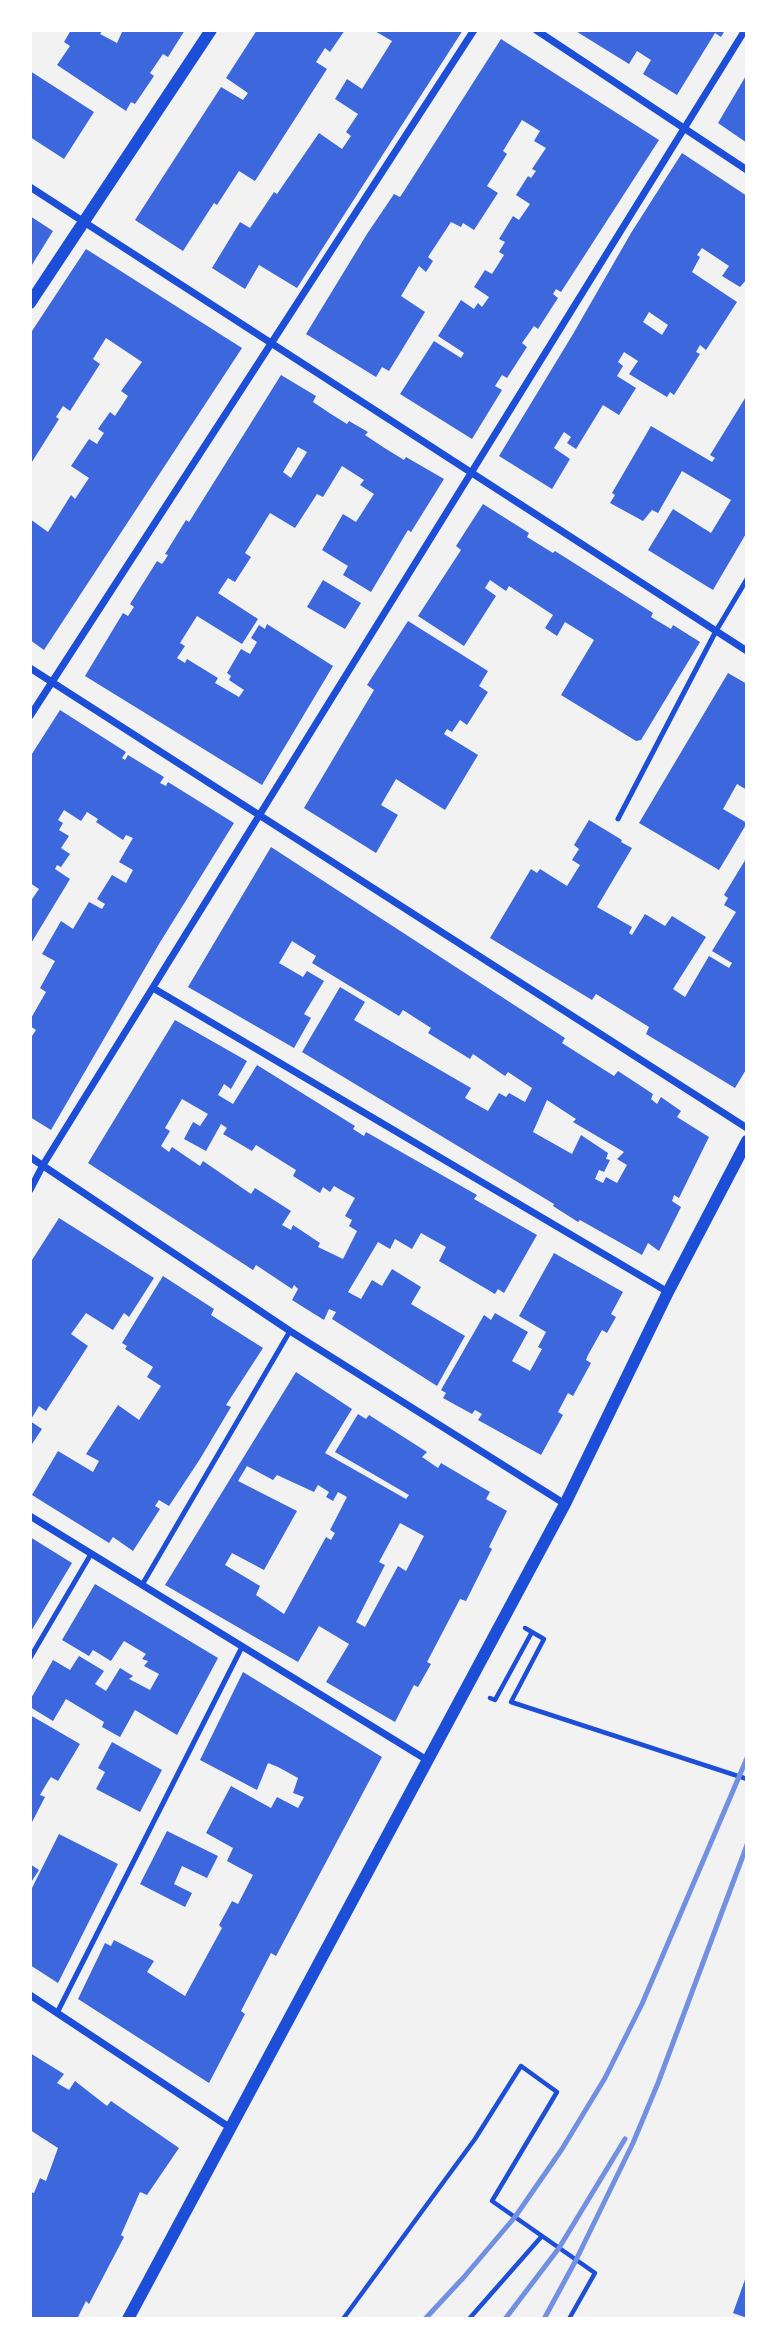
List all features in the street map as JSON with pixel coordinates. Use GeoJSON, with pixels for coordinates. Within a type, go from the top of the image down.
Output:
{"type":"FeatureCollection","features":[{"type":"Feature","properties":{"kind":"street"},"geometry":{"type":"LineString","coordinates":[[30,303],[211,30]]}},
{"type":"Feature","properties":{"kind":"street"},"geometry":{"type":"LineString","coordinates":[[30,716],[474,30]]}},
{"type":"Feature","properties":{"kind":"street"},"geometry":{"type":"LineString","coordinates":[[536,30],[747,170]]}},
{"type":"Feature","properties":{"kind":"street"},"geometry":{"type":"LineString","coordinates":[[30,1190],[745,30]]}},
{"type":"Feature","properties":{"kind":"street"},"geometry":{"type":"LineString","coordinates":[[30,187],[747,651]]}},
{"type":"Feature","properties":{"kind":"street"},"geometry":{"type":"LineString","coordinates":[[30,668],[747,1128]]}},
{"type":"Feature","properties":{"kind":"street"},"geometry":{"type":"LineString","coordinates":[[153,988],[668,1292]]}},
{"type":"Feature","properties":{"kind":"street"},"geometry":{"type":"LineString","coordinates":[[128,2319],[565,1504],[668,1292],[747,1141]]}},
{"type":"Feature","properties":{"kind":"street"},"geometry":{"type":"LineString","coordinates":[[30,1157],[290,1331],[565,1504]]}},
{"type":"Feature","properties":{"kind":"street"},"geometry":{"type":"LineString","coordinates":[[30,1517],[427,1760]]}},
{"type":"Feature","properties":{"kind":"street"},"geometry":{"type":"LineString","coordinates":[[30,1995],[229,2127]]}},
{"type":"Feature","properties":{"kind":"lane"},"geometry":{"type":"LineString","coordinates":[[618,819],[716,631],[747,579]]}},
{"type":"Feature","properties":{"kind":"lane"},"geometry":{"type":"LineString","coordinates":[[142,1585],[290,1331]]}},
{"type":"Feature","properties":{"kind":"lane"},"geometry":{"type":"LineString","coordinates":[[30,1658],[91,1554]]}},
{"type":"Feature","properties":{"kind":"lane"},"geometry":{"type":"LineString","coordinates":[[57,2013],[242,1647]]}},
{"type":"Feature","properties":{"kind":"path"},"geometry":{"type":"LineString","coordinates":[[544,1639],[511,1702],[747,1779]]}},
{"type":"Feature","properties":{"kind":"path"},"geometry":{"type":"LineString","coordinates":[[343,2319],[475,2139],[521,2066],[557,2092],[492,2200],[595,2273],[569,2319]]}},
{"type":"Feature","properties":{"kind":"path"},"geometry":{"type":"LineString","coordinates":[[469,2319],[542,2236]]}},
{"type":"Feature","properties":{"kind":"building"},"geometry":{"type":"Polygon","coordinates":[[[71,30],[103,30],[100,34],[117,43],[122,32],[126,30],[185,30],[168,57],[163,54],[150,73],[154,76],[135,104],[131,102],[126,111],[57,65],[70,46],[64,42],[71,30]]]}},
{"type":"Feature","properties":{"kind":"building"},"geometry":{"type":"Polygon","coordinates":[[[257,30],[345,30],[330,52],[325,48],[316,62],[327,69],[255,181],[239,171],[217,205],[214,203],[183,251],[135,220],[221,87],[243,100],[248,93],[226,78],[257,30]]]}},
{"type":"Feature","properties":{"kind":"building"},"geometry":{"type":"Polygon","coordinates":[[[373,30],[463,30],[297,288],[259,265],[245,289],[212,268],[240,222],[250,228],[319,133],[342,149],[351,136],[346,132],[358,114],[335,99],[347,79],[362,89],[392,41],[373,30]]]}},
{"type":"Feature","properties":{"kind":"building"},"geometry":{"type":"Polygon","coordinates":[[[574,30],[725,30],[721,37],[715,33],[677,95],[643,74],[651,60],[637,51],[629,64],[574,30]]]}},
{"type":"Feature","properties":{"kind":"building"},"geometry":{"type":"Polygon","coordinates":[[[501,39],[659,140],[561,292],[556,289],[553,294],[558,298],[538,329],[534,326],[522,343],[527,347],[507,378],[502,375],[495,386],[502,390],[472,439],[400,394],[434,341],[461,358],[464,353],[438,336],[461,300],[474,309],[478,303],[482,307],[489,297],[474,287],[485,270],[492,274],[504,255],[499,252],[505,242],[499,239],[513,216],[519,220],[530,204],[516,195],[528,176],[531,178],[536,171],[532,169],[546,148],[534,141],[540,131],[522,120],[503,151],[507,154],[487,186],[498,193],[474,230],[463,223],[461,227],[451,222],[428,257],[433,261],[426,272],[419,266],[401,296],[425,312],[389,371],[382,367],[376,377],[306,334],[367,234],[394,194],[400,197],[501,39]]]}},
{"type":"Feature","properties":{"kind":"building"},"geometry":{"type":"Polygon","coordinates":[[[30,71],[94,112],[64,159],[30,137],[30,71]]]}},
{"type":"Feature","properties":{"kind":"building"},"geometry":{"type":"Polygon","coordinates":[[[747,74],[747,143],[718,123],[747,74]]]}},
{"type":"Feature","properties":{"kind":"building"},"geometry":{"type":"Polygon","coordinates":[[[682,153],[747,196],[747,279],[740,287],[722,276],[729,266],[702,248],[692,272],[737,302],[706,350],[700,345],[696,352],[700,354],[674,395],[670,392],[667,397],[629,374],[638,361],[624,352],[618,362],[623,366],[617,376],[636,388],[619,415],[603,405],[576,449],[567,443],[571,437],[564,432],[554,448],[570,459],[552,489],[499,456],[631,233],[682,153]],[[649,312],[643,322],[662,335],[668,325],[649,312]]]}},
{"type":"Feature","properties":{"kind":"building"},"geometry":{"type":"Polygon","coordinates":[[[30,216],[53,231],[30,268],[30,216]]]}},
{"type":"Feature","properties":{"kind":"building"},"geometry":{"type":"Polygon","coordinates":[[[86,249],[242,348],[44,650],[30,640],[30,519],[48,532],[71,495],[75,499],[89,478],[71,466],[89,439],[97,444],[104,433],[98,429],[110,412],[115,416],[128,396],[121,391],[142,362],[106,338],[93,359],[100,364],[70,411],[63,406],[56,417],[59,419],[30,465],[30,334],[86,249]]]}},
{"type":"Feature","properties":{"kind":"building"},"geometry":{"type":"Polygon","coordinates":[[[281,375],[316,396],[313,402],[331,414],[368,432],[365,435],[404,460],[406,457],[444,479],[411,532],[408,530],[371,592],[343,575],[348,566],[322,550],[343,514],[356,522],[374,494],[360,485],[364,480],[342,466],[323,497],[317,494],[295,528],[270,513],[245,553],[251,557],[235,582],[228,578],[218,593],[258,619],[242,644],[197,616],[180,643],[185,646],[177,658],[185,663],[187,659],[218,678],[215,683],[239,697],[244,690],[229,680],[231,676],[227,673],[241,649],[250,654],[257,642],[251,638],[259,625],[265,629],[267,624],[333,666],[262,785],[85,676],[123,613],[128,616],[134,607],[130,604],[157,561],[162,564],[168,555],[165,554],[186,520],[189,522],[281,375]],[[298,447],[283,472],[291,478],[307,452],[298,447]]]}},
{"type":"Feature","properties":{"kind":"building"},"geometry":{"type":"Polygon","coordinates":[[[747,395],[747,532],[713,590],[648,550],[673,509],[711,533],[731,500],[682,471],[658,513],[652,510],[643,521],[610,503],[615,495],[612,493],[651,426],[712,462],[715,458],[710,455],[747,395]]]}},
{"type":"Feature","properties":{"kind":"building"},"geometry":{"type":"Polygon","coordinates":[[[483,504],[529,533],[527,537],[553,553],[555,551],[653,613],[651,617],[671,629],[673,625],[700,642],[641,740],[636,741],[561,695],[594,640],[565,622],[557,636],[545,628],[553,615],[509,586],[506,591],[490,580],[485,588],[496,596],[464,646],[418,616],[461,550],[456,546],[483,504]]]}},
{"type":"Feature","properties":{"kind":"building"},"geometry":{"type":"Polygon","coordinates":[[[323,580],[361,603],[345,629],[307,607],[323,580]]]}},
{"type":"Feature","properties":{"kind":"building"},"geometry":{"type":"Polygon","coordinates":[[[408,621],[488,671],[479,686],[488,692],[467,725],[460,720],[452,732],[447,729],[444,734],[478,755],[445,810],[396,779],[381,805],[398,815],[376,853],[304,808],[374,690],[367,685],[408,621]]]}},
{"type":"Feature","properties":{"kind":"building"},"geometry":{"type":"Polygon","coordinates":[[[728,673],[747,684],[747,790],[737,784],[723,809],[747,823],[719,870],[639,823],[728,673]]]}},
{"type":"Feature","properties":{"kind":"building"},"geometry":{"type":"Polygon","coordinates":[[[60,710],[126,752],[122,758],[125,760],[128,755],[164,777],[160,783],[166,786],[168,782],[234,823],[159,944],[51,1130],[30,1117],[30,1035],[36,1030],[30,1026],[30,1020],[46,992],[40,988],[55,961],[42,954],[61,921],[73,929],[89,902],[102,909],[105,904],[97,899],[112,875],[126,883],[133,870],[119,862],[133,838],[126,835],[123,840],[96,822],[98,819],[87,812],[81,821],[64,810],[58,820],[63,823],[59,830],[69,836],[61,848],[70,854],[61,867],[57,865],[55,869],[70,879],[30,945],[30,902],[39,889],[30,883],[30,757],[60,710]]]}},
{"type":"Feature","properties":{"kind":"building"},"geometry":{"type":"Polygon","coordinates":[[[589,820],[632,848],[597,907],[632,927],[629,933],[632,935],[645,914],[665,926],[672,916],[706,937],[673,989],[685,997],[709,956],[729,968],[732,963],[712,951],[736,912],[724,905],[728,898],[724,895],[747,857],[747,1068],[735,1088],[646,1034],[649,1027],[596,994],[592,1000],[490,938],[531,869],[537,873],[540,869],[567,886],[580,865],[572,860],[579,849],[574,845],[589,820]]]}},
{"type":"Feature","properties":{"kind":"building"},"geometry":{"type":"Polygon","coordinates":[[[271,847],[565,1038],[562,1043],[614,1076],[618,1071],[653,1094],[651,1099],[657,1104],[661,1097],[681,1111],[677,1117],[709,1137],[679,1198],[674,1195],[672,1201],[681,1207],[659,1251],[648,1243],[642,1255],[580,1220],[578,1222],[553,1206],[554,1204],[302,1052],[340,987],[365,1002],[354,1020],[471,1088],[465,1098],[488,1111],[499,1093],[506,1097],[509,1093],[525,1102],[532,1088],[508,1072],[505,1076],[473,1054],[470,1059],[428,1033],[431,1028],[403,1010],[399,1016],[312,963],[316,956],[292,941],[279,963],[303,977],[307,971],[324,981],[304,1014],[311,1018],[294,1048],[188,987],[271,847]],[[547,1100],[533,1132],[572,1154],[581,1135],[608,1153],[606,1159],[610,1160],[604,1172],[599,1170],[595,1179],[603,1183],[606,1177],[617,1183],[627,1165],[617,1159],[624,1152],[573,1122],[576,1119],[547,1100]]]}},
{"type":"Feature","properties":{"kind":"building"},"geometry":{"type":"Polygon","coordinates":[[[175,1020],[247,1061],[231,1089],[224,1084],[218,1095],[233,1104],[257,1065],[355,1126],[353,1129],[364,1136],[366,1132],[477,1195],[474,1199],[537,1235],[504,1293],[498,1289],[495,1294],[439,1261],[446,1247],[421,1233],[412,1249],[395,1239],[390,1249],[378,1242],[348,1292],[361,1299],[372,1280],[382,1286],[392,1269],[421,1287],[411,1304],[465,1336],[437,1386],[332,1319],[336,1312],[329,1309],[324,1320],[292,1300],[298,1289],[294,1285],[292,1289],[256,1265],[253,1270],[88,1163],[175,1020]],[[182,1099],[165,1128],[170,1131],[161,1146],[169,1152],[172,1147],[200,1166],[203,1161],[251,1194],[255,1188],[291,1211],[282,1225],[291,1230],[293,1225],[320,1243],[318,1247],[343,1259],[357,1231],[349,1226],[352,1220],[345,1216],[355,1198],[334,1186],[330,1192],[323,1187],[320,1193],[293,1176],[296,1170],[256,1145],[252,1151],[223,1134],[227,1128],[221,1124],[206,1151],[184,1139],[193,1122],[200,1126],[208,1114],[182,1099]]]}},
{"type":"Feature","properties":{"kind":"building"},"geometry":{"type":"Polygon","coordinates":[[[59,1218],[154,1278],[129,1317],[124,1313],[113,1330],[86,1313],[71,1334],[88,1346],[46,1411],[39,1406],[30,1421],[30,1263],[59,1218]]]}},
{"type":"Feature","properties":{"kind":"building"},"geometry":{"type":"Polygon","coordinates":[[[554,1253],[623,1292],[611,1314],[616,1317],[607,1333],[602,1330],[588,1355],[586,1360],[591,1363],[573,1396],[568,1393],[558,1412],[563,1415],[541,1455],[478,1420],[482,1414],[475,1410],[472,1414],[443,1398],[446,1393],[441,1390],[484,1315],[491,1320],[495,1313],[528,1332],[512,1361],[530,1371],[542,1349],[538,1347],[546,1332],[519,1316],[554,1253]]]}},
{"type":"Feature","properties":{"kind":"building"},"geometry":{"type":"Polygon","coordinates":[[[163,1276],[214,1309],[211,1315],[263,1348],[226,1405],[231,1407],[200,1459],[169,1506],[159,1500],[155,1506],[160,1509],[133,1551],[113,1537],[109,1543],[32,1495],[58,1451],[93,1472],[99,1461],[86,1454],[118,1405],[139,1420],[161,1386],[147,1377],[153,1367],[125,1349],[127,1346],[122,1343],[163,1276]]]}},
{"type":"Feature","properties":{"kind":"building"},"geometry":{"type":"Polygon","coordinates":[[[296,1372],[352,1409],[325,1453],[406,1499],[409,1495],[335,1452],[358,1414],[366,1419],[369,1415],[427,1452],[422,1457],[438,1468],[441,1463],[490,1492],[486,1499],[507,1511],[489,1547],[492,1549],[466,1601],[460,1599],[427,1662],[431,1664],[418,1687],[414,1685],[395,1722],[326,1682],[349,1644],[319,1626],[298,1662],[165,1585],[296,1372]],[[247,1466],[238,1481],[297,1511],[264,1570],[232,1553],[225,1565],[260,1586],[256,1595],[284,1614],[326,1537],[331,1540],[335,1533],[330,1530],[347,1497],[338,1492],[333,1501],[326,1497],[329,1492],[318,1485],[314,1492],[277,1475],[273,1480],[247,1466]],[[400,1523],[379,1562],[385,1565],[356,1622],[365,1627],[398,1566],[406,1571],[424,1536],[400,1523]]]}},
{"type":"Feature","properties":{"kind":"building"},"geometry":{"type":"Polygon","coordinates":[[[30,1421],[42,1429],[30,1447],[30,1421]]]}},
{"type":"Feature","properties":{"kind":"building"},"geometry":{"type":"Polygon","coordinates":[[[30,1537],[72,1563],[30,1633],[30,1537]]]}},
{"type":"Feature","properties":{"kind":"building"},"geometry":{"type":"Polygon","coordinates":[[[95,1584],[218,1658],[177,1735],[135,1710],[120,1737],[102,1727],[104,1722],[66,1699],[53,1721],[30,1707],[30,1700],[53,1660],[70,1670],[79,1656],[104,1671],[95,1684],[106,1691],[120,1668],[133,1676],[129,1679],[150,1690],[159,1674],[144,1666],[148,1661],[142,1659],[146,1654],[124,1641],[111,1661],[93,1650],[89,1656],[62,1640],[95,1584]]]}},
{"type":"Feature","properties":{"kind":"building"},"geometry":{"type":"Polygon","coordinates":[[[243,1672],[382,1757],[276,1956],[271,1953],[241,2011],[245,2014],[209,2083],[78,1999],[105,1943],[111,1946],[114,1940],[154,1961],[147,1972],[185,1996],[222,1928],[219,1925],[232,1901],[238,1904],[253,1875],[227,1861],[233,1848],[206,1833],[231,1786],[271,1808],[277,1797],[298,1808],[304,1797],[293,1793],[298,1778],[268,1763],[257,1790],[200,1760],[243,1672]]]}},
{"type":"Feature","properties":{"kind":"building"},"geometry":{"type":"Polygon","coordinates":[[[30,1715],[80,1744],[58,1781],[51,1777],[47,1783],[40,1795],[45,1797],[30,1826],[30,1715]]]}},
{"type":"Feature","properties":{"kind":"building"},"geometry":{"type":"Polygon","coordinates":[[[112,1742],[162,1770],[140,1812],[96,1789],[105,1772],[98,1768],[112,1742]]]}},
{"type":"Feature","properties":{"kind":"building"},"geometry":{"type":"Polygon","coordinates":[[[167,1831],[218,1856],[207,1878],[182,1866],[174,1884],[192,1893],[185,1907],[140,1884],[167,1831]]]}},
{"type":"Feature","properties":{"kind":"building"},"geometry":{"type":"Polygon","coordinates":[[[59,1834],[118,1864],[58,1983],[30,1965],[30,1886],[32,1888],[59,1834]]]}},
{"type":"Feature","properties":{"kind":"building"},"geometry":{"type":"Polygon","coordinates":[[[30,1864],[39,1870],[30,1884],[30,1864]]]}},
{"type":"Feature","properties":{"kind":"building"},"geometry":{"type":"Polygon","coordinates":[[[30,2053],[64,2074],[57,2083],[69,2090],[75,2081],[107,2106],[111,2101],[179,2148],[147,2195],[140,2192],[121,2235],[124,2237],[89,2304],[86,2301],[77,2319],[30,2319],[30,2192],[34,2193],[40,2178],[46,2181],[58,2148],[30,2130],[30,2053]]]}},
{"type":"Feature","properties":{"kind":"building"},"geometry":{"type":"Polygon","coordinates":[[[747,2274],[747,2318],[733,2313],[747,2274]]]}},
{"type":"Feature","properties":{"kind":"railway"},"geometry":{"type":"LineString","coordinates":[[425,2319],[515,2217],[562,2149],[605,2078],[642,2004],[747,1758]]}},
{"type":"Feature","properties":{"kind":"railway"},"geometry":{"type":"LineString","coordinates":[[544,2319],[633,2143],[747,1845]]}},
{"type":"Feature","properties":{"kind":"railway"},"geometry":{"type":"LineString","coordinates":[[505,2319],[559,2248],[625,2139]]}}]}
